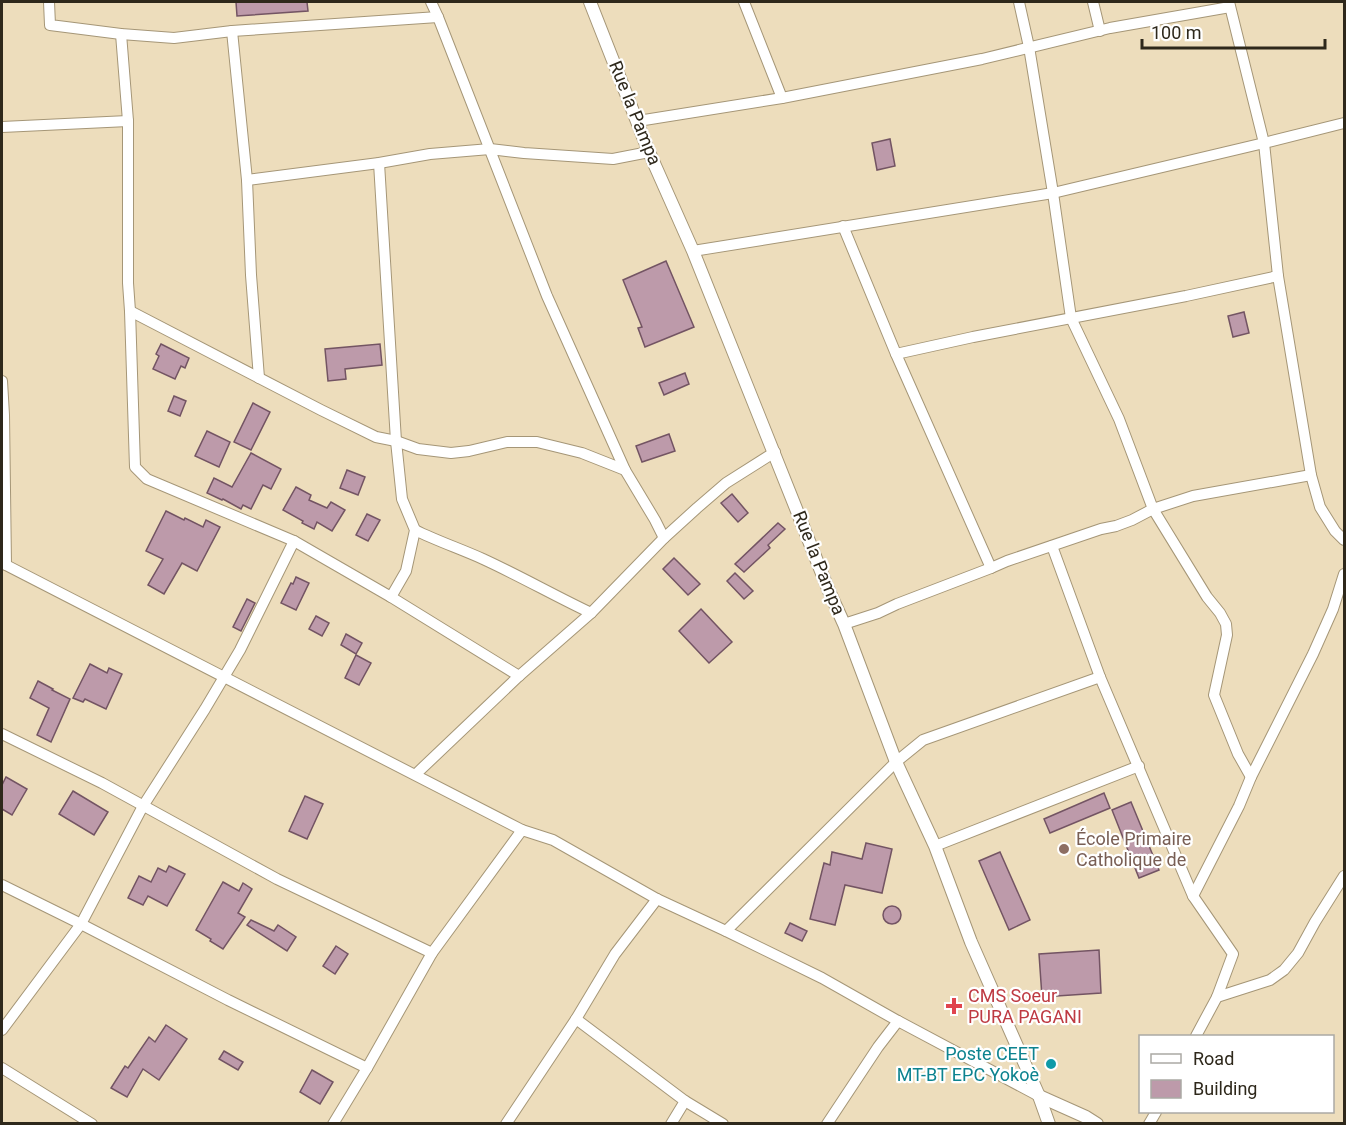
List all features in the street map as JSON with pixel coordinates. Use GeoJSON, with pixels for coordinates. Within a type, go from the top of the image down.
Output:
{"type":"FeatureCollection","features":[{"type":"Feature","properties":{"kind":"street"},"geometry":{"type":"LineString","coordinates":[[49,2],[50,25],[174,38],[232,30],[438,17]]}},
{"type":"Feature","properties":{"kind":"street"},"geometry":{"type":"LineString","coordinates":[[431,2],[547,296],[625,470],[664,538]]}},
{"type":"Feature","properties":{"kind":"street","name":"Rue la Pampa"},"geometry":{"type":"LineString","coordinates":[[590,2],[775,452],[896,762],[935,846],[971,942],[1050,1124]]}},
{"type":"Feature","properties":{"kind":"street"},"geometry":{"type":"LineString","coordinates":[[744,2],[782,98]]}},
{"type":"Feature","properties":{"kind":"street"},"geometry":{"type":"LineString","coordinates":[[1020,2],[1053,193],[1071,318],[1119,419],[1153,509],[1226,624],[1227,634],[1214,695],[1238,754],[1251,777]]}},
{"type":"Feature","properties":{"kind":"street"},"geometry":{"type":"LineString","coordinates":[[1093,2],[1100,31]]}},
{"type":"Feature","properties":{"kind":"street"},"geometry":{"type":"LineString","coordinates":[[638,121],[782,98],[982,59],[1229,4],[1264,143],[1278,276],[1311,476],[1320,507],[1335,531],[1344,540]]}},
{"type":"Feature","properties":{"kind":"street"},"geometry":{"type":"LineString","coordinates":[[232,30],[247,180],[259,378]]}},
{"type":"Feature","properties":{"kind":"street"},"geometry":{"type":"LineString","coordinates":[[121,34],[128,121],[128,283],[135,467],[147,479],[294,541],[519,675]]}},
{"type":"Feature","properties":{"kind":"street"},"geometry":{"type":"LineString","coordinates":[[2,127],[128,121]]}},
{"type":"Feature","properties":{"kind":"street"},"geometry":{"type":"LineString","coordinates":[[693,251],[1053,193],[1344,123]]}},
{"type":"Feature","properties":{"kind":"street"},"geometry":{"type":"LineString","coordinates":[[247,180],[379,163],[429,154],[490,149],[613,159],[650,152]]}},
{"type":"Feature","properties":{"kind":"street"},"geometry":{"type":"LineString","coordinates":[[379,163],[396,441],[402,499],[415,530],[406,571],[391,597]]}},
{"type":"Feature","properties":{"kind":"street"},"geometry":{"type":"LineString","coordinates":[[843,226],[896,354],[992,568]]}},
{"type":"Feature","properties":{"kind":"street"},"geometry":{"type":"LineString","coordinates":[[896,354],[955,340],[1278,276]]}},
{"type":"Feature","properties":{"kind":"street"},"geometry":{"type":"LineString","coordinates":[[130,311],[376,437],[418,448],[451,453],[507,442],[537,442],[582,453],[625,470]]}},
{"type":"Feature","properties":{"kind":"street"},"geometry":{"type":"LineString","coordinates":[[2,381],[4,565],[522,830],[553,840],[657,900],[822,978],[898,1021],[1096,1124]]}},
{"type":"Feature","properties":{"kind":"street"},"geometry":{"type":"LineString","coordinates":[[416,774],[519,675],[591,613],[664,538],[726,483],[775,452]]}},
{"type":"Feature","properties":{"kind":"street"},"geometry":{"type":"LineString","coordinates":[[844,624],[868,617],[1007,561],[1116,526],[1153,509],[1194,496],[1311,476]]}},
{"type":"Feature","properties":{"kind":"street"},"geometry":{"type":"LineString","coordinates":[[415,530],[483,559],[591,613]]}},
{"type":"Feature","properties":{"kind":"street"},"geometry":{"type":"LineString","coordinates":[[2,1030],[81,924],[143,806],[206,710],[240,650],[294,541]]}},
{"type":"Feature","properties":{"kind":"street"},"geometry":{"type":"LineString","coordinates":[[1052,546],[1100,676],[1193,896],[1233,954],[1217,997],[1197,1035]]}},
{"type":"Feature","properties":{"kind":"street"},"geometry":{"type":"LineString","coordinates":[[1193,896],[1239,806],[1333,609],[1344,574]]}},
{"type":"Feature","properties":{"kind":"street"},"geometry":{"type":"LineString","coordinates":[[1333,609],[1344,616]]}},
{"type":"Feature","properties":{"kind":"street"},"geometry":{"type":"LineString","coordinates":[[726,931],[896,762],[923,740],[1100,676]]}},
{"type":"Feature","properties":{"kind":"street"},"geometry":{"type":"LineString","coordinates":[[2,734],[102,783],[277,879],[432,953]]}},
{"type":"Feature","properties":{"kind":"street"},"geometry":{"type":"LineString","coordinates":[[935,846],[1139,766]]}},
{"type":"Feature","properties":{"kind":"street"},"geometry":{"type":"LineString","coordinates":[[333,1124],[432,953],[522,830]]}},
{"type":"Feature","properties":{"kind":"street"},"geometry":{"type":"LineString","coordinates":[[1217,997],[1270,980],[1284,970],[1298,953],[1344,876]]}},
{"type":"Feature","properties":{"kind":"street"},"geometry":{"type":"LineString","coordinates":[[2,885],[367,1068]]}},
{"type":"Feature","properties":{"kind":"street"},"geometry":{"type":"LineString","coordinates":[[506,1124],[576,1019],[615,954],[657,900]]}},
{"type":"Feature","properties":{"kind":"street"},"geometry":{"type":"LineString","coordinates":[[576,1019],[685,1101],[723,1124]]}},
{"type":"Feature","properties":{"kind":"street"},"geometry":{"type":"LineString","coordinates":[[827,1124],[898,1021]]}},
{"type":"Feature","properties":{"kind":"street"},"geometry":{"type":"LineString","coordinates":[[2,1068],[92,1124]]}},
{"type":"Feature","properties":{"kind":"street"},"geometry":{"type":"LineString","coordinates":[[671,1124],[685,1101]]}},
{"type":"Feature","properties":{"kind":"building"},"geometry":{"type":"Polygon","coordinates":[[[236,2],[307,2],[308,11],[237,16],[236,2]]]}},
{"type":"Feature","properties":{"kind":"building"},"geometry":{"type":"Polygon","coordinates":[[[890,139],[895,166],[877,170],[872,143],[890,139]]]}},
{"type":"Feature","properties":{"kind":"building"},"geometry":{"type":"Polygon","coordinates":[[[666,261],[694,327],[645,347],[638,328],[642,327],[623,280],[666,261]]]}},
{"type":"Feature","properties":{"kind":"building"},"geometry":{"type":"Polygon","coordinates":[[[1244,312],[1249,333],[1233,337],[1228,316],[1244,312]]]}},
{"type":"Feature","properties":{"kind":"building"},"geometry":{"type":"Polygon","coordinates":[[[161,344],[189,358],[185,368],[181,366],[175,379],[153,369],[161,344]]]}},
{"type":"Feature","properties":{"kind":"building"},"geometry":{"type":"Polygon","coordinates":[[[380,344],[382,365],[345,369],[346,379],[328,381],[325,349],[380,344]]]}},
{"type":"Feature","properties":{"kind":"building"},"geometry":{"type":"Polygon","coordinates":[[[685,373],[689,384],[664,395],[659,383],[685,373]]]}},
{"type":"Feature","properties":{"kind":"building"},"geometry":{"type":"Polygon","coordinates":[[[174,396],[186,401],[180,416],[168,411],[174,396]]]}},
{"type":"Feature","properties":{"kind":"building"},"geometry":{"type":"Polygon","coordinates":[[[253,403],[270,412],[251,450],[234,442],[253,403]]]}},
{"type":"Feature","properties":{"kind":"building"},"geometry":{"type":"Polygon","coordinates":[[[207,431],[230,442],[219,467],[195,456],[207,431]]]}},
{"type":"Feature","properties":{"kind":"building"},"geometry":{"type":"Polygon","coordinates":[[[669,434],[675,451],[642,462],[636,446],[669,434]]]}},
{"type":"Feature","properties":{"kind":"building"},"geometry":{"type":"Polygon","coordinates":[[[251,453],[281,469],[271,489],[263,485],[251,509],[243,505],[241,509],[207,493],[214,478],[232,487],[251,453]]]}},
{"type":"Feature","properties":{"kind":"building"},"geometry":{"type":"Polygon","coordinates":[[[347,470],[365,477],[358,495],[340,488],[347,470]]]}},
{"type":"Feature","properties":{"kind":"building"},"geometry":{"type":"Polygon","coordinates":[[[296,487],[311,495],[309,500],[327,508],[331,502],[345,510],[332,531],[317,522],[314,529],[283,510],[296,487]]]}},
{"type":"Feature","properties":{"kind":"building"},"geometry":{"type":"Polygon","coordinates":[[[732,494],[748,513],[738,522],[721,503],[732,494]]]}},
{"type":"Feature","properties":{"kind":"building"},"geometry":{"type":"Polygon","coordinates":[[[166,511],[203,527],[206,520],[220,527],[197,571],[182,563],[164,594],[148,585],[163,559],[146,551],[166,511]]]}},
{"type":"Feature","properties":{"kind":"building"},"geometry":{"type":"Polygon","coordinates":[[[367,514],[380,520],[368,541],[356,535],[367,514]]]}},
{"type":"Feature","properties":{"kind":"building"},"geometry":{"type":"Polygon","coordinates":[[[778,523],[785,529],[768,545],[770,548],[744,572],[735,564],[778,523]]]}},
{"type":"Feature","properties":{"kind":"building"},"geometry":{"type":"Polygon","coordinates":[[[674,558],[700,584],[688,595],[663,569],[674,558]]]}},
{"type":"Feature","properties":{"kind":"building"},"geometry":{"type":"Polygon","coordinates":[[[735,573],[753,591],[744,599],[727,581],[735,573]]]}},
{"type":"Feature","properties":{"kind":"building"},"geometry":{"type":"Polygon","coordinates":[[[296,577],[309,583],[296,610],[281,603],[296,577]]]}},
{"type":"Feature","properties":{"kind":"building"},"geometry":{"type":"Polygon","coordinates":[[[247,599],[255,603],[241,631],[233,627],[247,599]]]}},
{"type":"Feature","properties":{"kind":"building"},"geometry":{"type":"Polygon","coordinates":[[[701,609],[732,642],[709,663],[679,631],[701,609]]]}},
{"type":"Feature","properties":{"kind":"building"},"geometry":{"type":"Polygon","coordinates":[[[316,616],[329,623],[322,636],[309,629],[316,616]]]}},
{"type":"Feature","properties":{"kind":"building"},"geometry":{"type":"Polygon","coordinates":[[[346,634],[362,643],[356,654],[341,645],[346,634]]]}},
{"type":"Feature","properties":{"kind":"building"},"geometry":{"type":"Polygon","coordinates":[[[356,655],[371,663],[359,685],[345,678],[356,655]]]}},
{"type":"Feature","properties":{"kind":"building"},"geometry":{"type":"Polygon","coordinates":[[[90,664],[107,673],[109,668],[122,674],[106,709],[85,699],[83,702],[73,698],[90,664]]]}},
{"type":"Feature","properties":{"kind":"building"},"geometry":{"type":"Polygon","coordinates":[[[38,681],[70,699],[51,742],[37,735],[49,708],[30,698],[38,681]]]}},
{"type":"Feature","properties":{"kind":"building"},"geometry":{"type":"Polygon","coordinates":[[[6,777],[27,789],[12,815],[2,809],[2,785],[6,777]]]}},
{"type":"Feature","properties":{"kind":"building"},"geometry":{"type":"Polygon","coordinates":[[[73,791],[108,812],[94,835],[59,814],[73,791]]]}},
{"type":"Feature","properties":{"kind":"building"},"geometry":{"type":"Polygon","coordinates":[[[1104,793],[1110,808],[1050,833],[1044,819],[1104,793]]]}},
{"type":"Feature","properties":{"kind":"building"},"geometry":{"type":"Polygon","coordinates":[[[305,796],[323,804],[307,839],[289,831],[305,796]]]}},
{"type":"Feature","properties":{"kind":"building"},"geometry":{"type":"Polygon","coordinates":[[[1131,802],[1159,870],[1139,878],[1112,810],[1131,802]]]}},
{"type":"Feature","properties":{"kind":"building"},"geometry":{"type":"Polygon","coordinates":[[[866,843],[892,849],[882,893],[845,885],[835,925],[810,919],[824,863],[830,865],[832,852],[862,859],[866,843]]]}},
{"type":"Feature","properties":{"kind":"building"},"geometry":{"type":"Polygon","coordinates":[[[1000,852],[1030,920],[1009,930],[979,861],[1000,852]]]}},
{"type":"Feature","properties":{"kind":"building"},"geometry":{"type":"Polygon","coordinates":[[[169,866],[185,874],[167,906],[148,896],[143,905],[128,898],[139,876],[151,882],[158,868],[166,872],[169,866]]]}},
{"type":"Feature","properties":{"kind":"building"},"geometry":{"type":"Polygon","coordinates":[[[223,882],[239,891],[243,883],[252,889],[238,913],[245,917],[223,949],[196,930],[223,882]]]}},
{"type":"Feature","properties":{"kind":"building"},"geometry":{"type":"Polygon","coordinates":[[[892,906],[898,909],[901,915],[898,921],[892,924],[886,921],[883,915],[886,909],[892,906]]]}},
{"type":"Feature","properties":{"kind":"building"},"geometry":{"type":"Polygon","coordinates":[[[251,920],[274,931],[278,925],[296,937],[287,951],[247,925],[251,920]]]}},
{"type":"Feature","properties":{"kind":"building"},"geometry":{"type":"Polygon","coordinates":[[[790,923],[807,931],[802,941],[785,933],[790,923]]]}},
{"type":"Feature","properties":{"kind":"building"},"geometry":{"type":"Polygon","coordinates":[[[336,946],[348,954],[335,974],[323,966],[336,946]]]}},
{"type":"Feature","properties":{"kind":"building"},"geometry":{"type":"Polygon","coordinates":[[[1099,950],[1101,993],[1042,997],[1039,954],[1099,950]]]}},
{"type":"Feature","properties":{"kind":"building"},"geometry":{"type":"Polygon","coordinates":[[[166,1025],[187,1039],[159,1080],[143,1069],[127,1097],[111,1088],[125,1066],[128,1068],[149,1037],[155,1042],[166,1025]]]}},
{"type":"Feature","properties":{"kind":"building"},"geometry":{"type":"Polygon","coordinates":[[[224,1051],[243,1062],[238,1070],[219,1059],[224,1051]]]}},
{"type":"Feature","properties":{"kind":"building"},"geometry":{"type":"Polygon","coordinates":[[[312,1070],[333,1082],[320,1104],[300,1092],[312,1070]]]}},
{"type":"Feature","properties":{"kind":"place","name":"École Primaire Catholique de"},"geometry":{"type":"Point","coordinates":[1064,849]}},
{"type":"Feature","properties":{"kind":"place","name":"CMS Soeur PURA PAGANI"},"geometry":{"type":"Point","coordinates":[954,1006]}},
{"type":"Feature","properties":{"kind":"place","name":"Poste CEET MT-BT EPC Yokoè"},"geometry":{"type":"Point","coordinates":[1051,1064]}}]}
